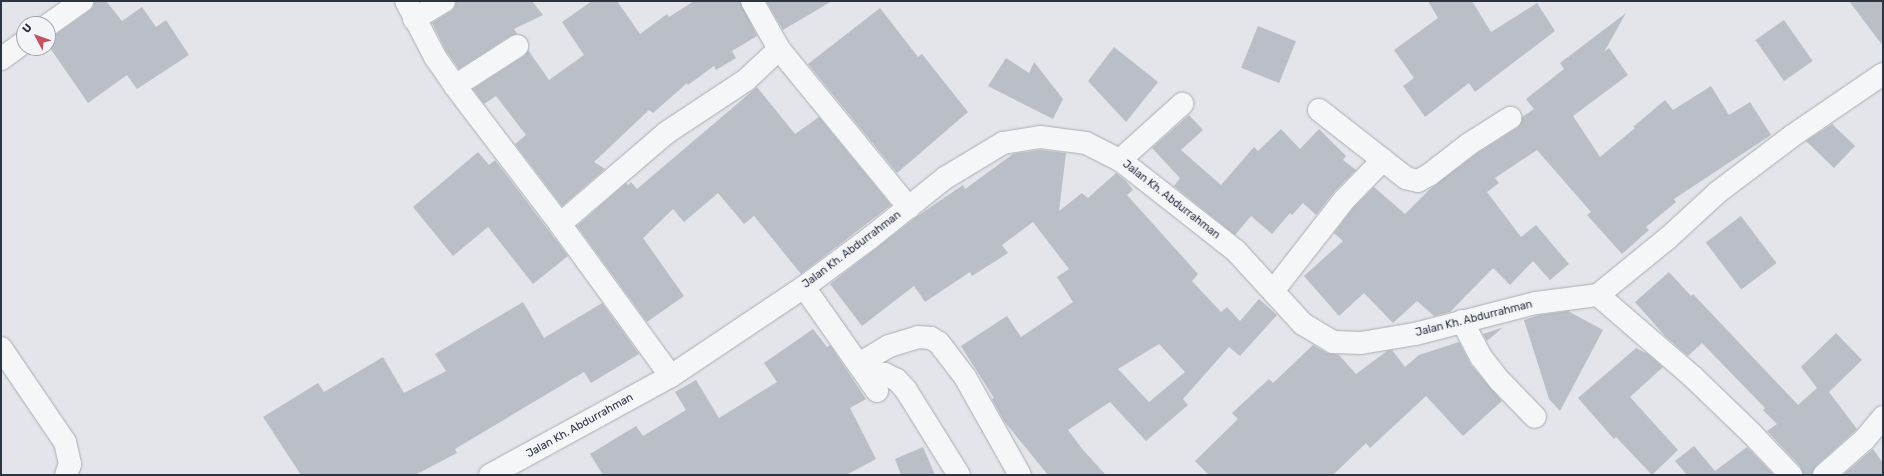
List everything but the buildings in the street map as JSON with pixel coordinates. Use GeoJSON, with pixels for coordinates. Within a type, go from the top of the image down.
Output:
{"type":"FeatureCollection","features":[{"type":"Feature","properties":{"kind":"street"},"geometry":{"type":"LineString","coordinates":[[56,19],[82,1]]}},
{"type":"Feature","properties":{"kind":"street"},"geometry":{"type":"LineString","coordinates":[[444,1],[410,10],[435,57],[454,86],[560,224],[671,376]]}},
{"type":"Feature","properties":{"kind":"street"},"geometry":{"type":"LineString","coordinates":[[752,1],[779,49],[909,208]]}},
{"type":"Feature","properties":{"kind":"street"},"geometry":{"type":"LineString","coordinates":[[454,86],[516,46]]}},
{"type":"Feature","properties":{"kind":"street"},"geometry":{"type":"LineString","coordinates":[[1,59],[16,48]]}},
{"type":"Feature","properties":{"kind":"street"},"geometry":{"type":"LineString","coordinates":[[560,224],[666,133],[746,80],[779,49]]}},
{"type":"Feature","properties":{"kind":"street"},"geometry":{"type":"LineString","coordinates":[[1791,475],[1752,434],[1693,377],[1598,295],[1668,238],[1718,192],[1792,136],[1883,74]]}},
{"type":"Feature","properties":{"kind":"street"},"geometry":{"type":"LineString","coordinates":[[1120,160],[1182,104]]}},
{"type":"Feature","properties":{"kind":"street"},"geometry":{"type":"LineString","coordinates":[[1319,110],[1406,178],[1418,181],[1429,175],[1469,144],[1510,118]]}},
{"type":"Feature","properties":{"kind":"street","name":"Jalan Kh. Abdurrahman"},"geometry":{"type":"LineString","coordinates":[[498,473],[671,376],[804,287],[909,208],[945,178],[1003,143],[1040,138],[1086,143],[1120,160],[1236,251],[1303,324],[1333,342],[1361,343],[1416,334],[1536,303],[1598,295]]}},
{"type":"Feature","properties":{"kind":"street"},"geometry":{"type":"LineString","coordinates":[[1273,291],[1344,200],[1383,160]]}},
{"type":"Feature","properties":{"kind":"street"},"geometry":{"type":"LineString","coordinates":[[804,287],[868,376]]}},
{"type":"Feature","properties":{"kind":"street"},"geometry":{"type":"LineString","coordinates":[[1462,321],[1481,357],[1500,381],[1535,417]]}},
{"type":"Feature","properties":{"kind":"street"},"geometry":{"type":"LineString","coordinates":[[868,376],[889,346],[918,337],[931,338],[939,343],[965,377],[1018,474]]}},
{"type":"Feature","properties":{"kind":"street"},"geometry":{"type":"LineString","coordinates":[[1,348],[65,442],[70,464],[66,475]]}},
{"type":"Feature","properties":{"kind":"street"},"geometry":{"type":"LineString","coordinates":[[868,376],[875,373],[885,374],[897,380],[906,390],[959,475]]}},
{"type":"Feature","properties":{"kind":"street"},"geometry":{"type":"LineString","coordinates":[[1824,475],[1864,440],[1883,418]]}}]}
